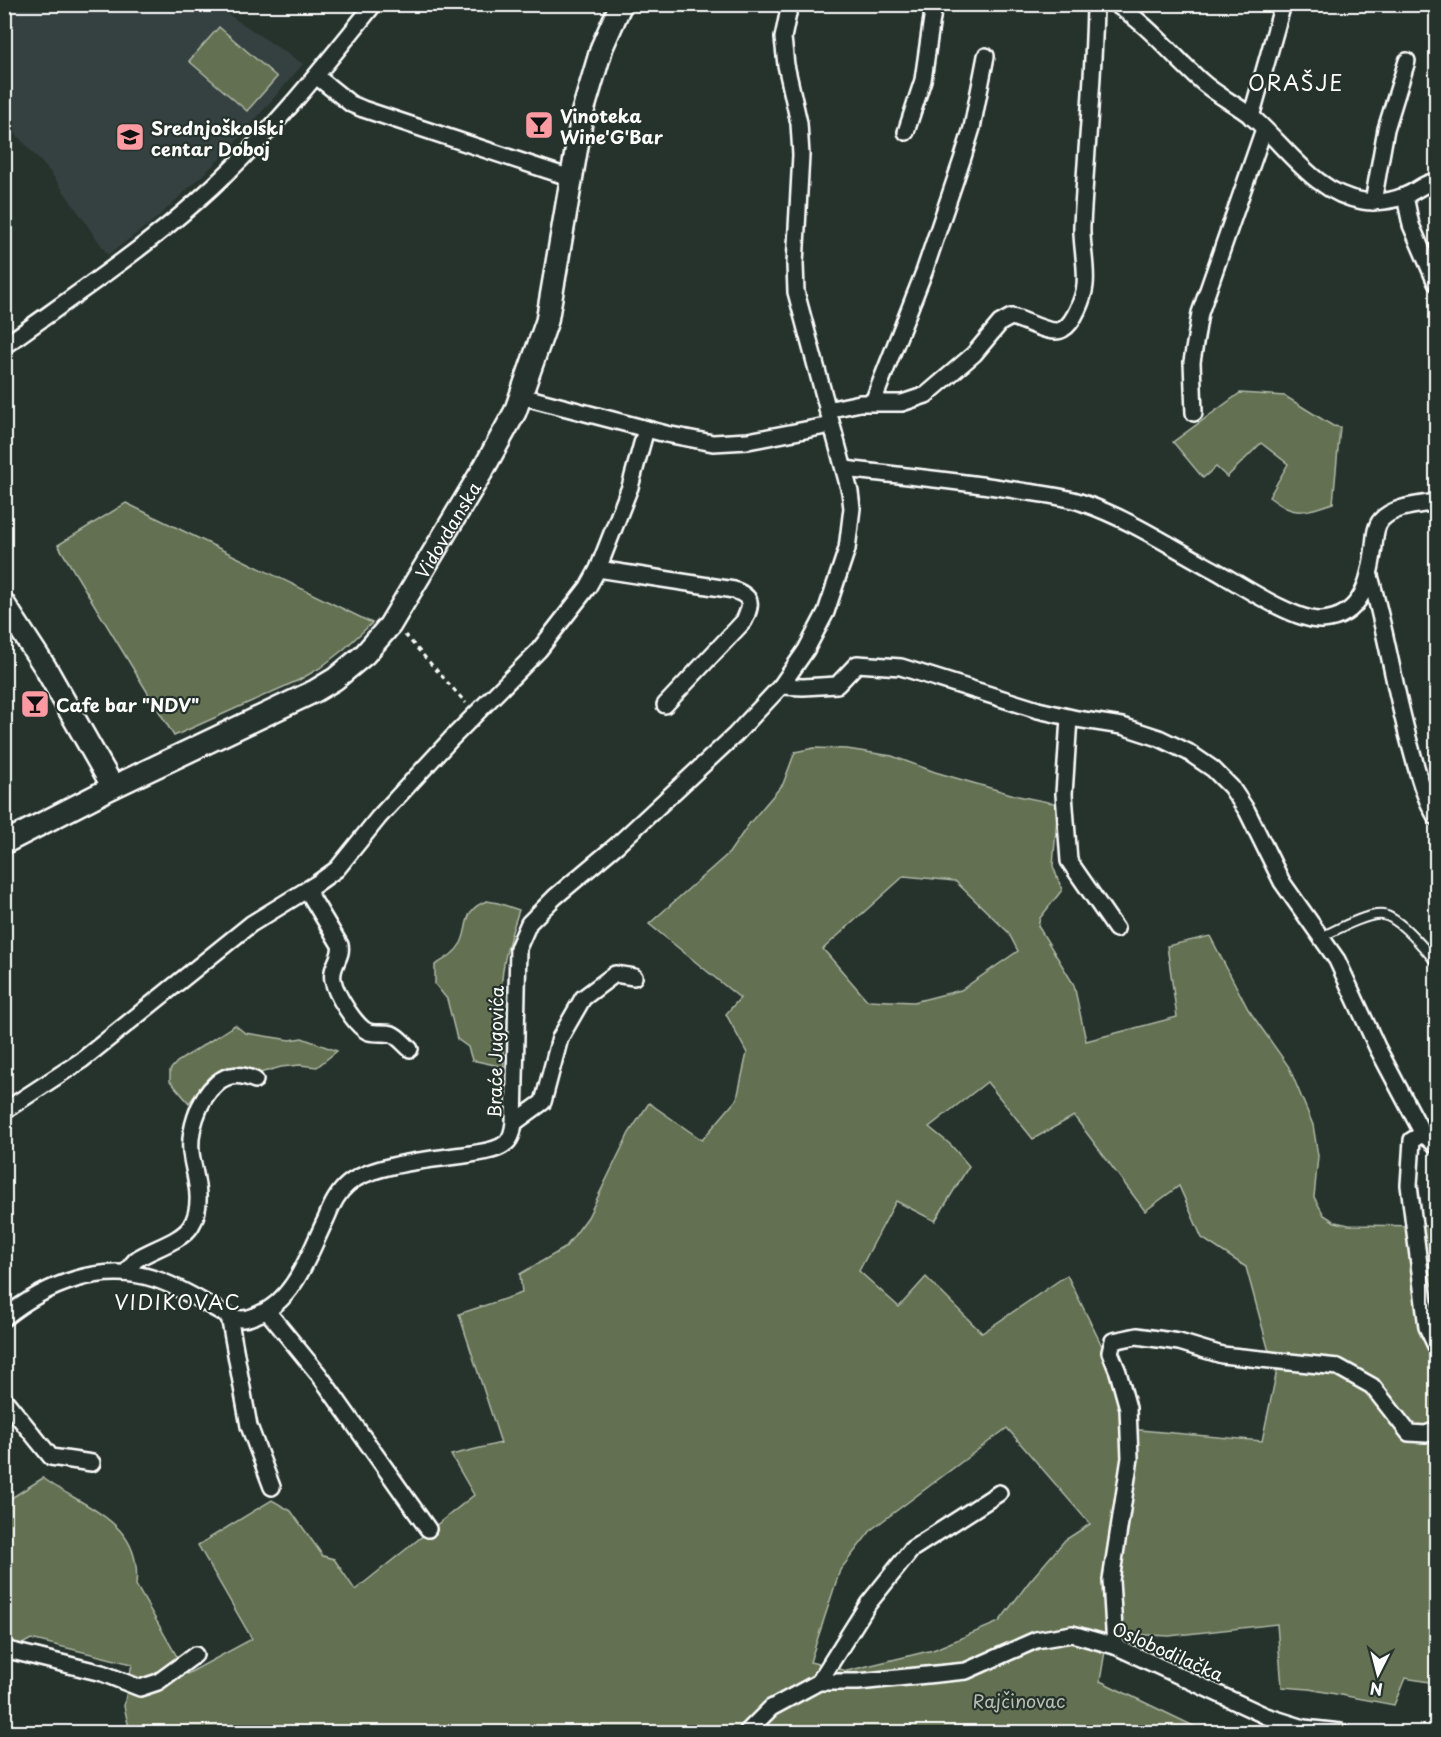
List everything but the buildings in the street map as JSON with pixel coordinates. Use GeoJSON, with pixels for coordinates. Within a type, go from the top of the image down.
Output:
{"type":"FeatureCollection","features":[{"type":"Feature","properties":{"kind":"street"},"geometry":{"type":"LineString","coordinates":[[4,346],[130,255],[196,202],[244,156],[316,76],[374,4]]}},
{"type":"Feature","properties":{"kind":"street","name":"Vidovdanska"},"geometry":{"type":"LineString","coordinates":[[4,843],[113,787],[292,704],[335,679],[365,654],[390,626],[484,468],[515,412],[521,396],[547,321],[583,111],[602,47],[621,4]]}},
{"type":"Feature","properties":{"kind":"street","name":"Braće Jugovića"},"geometry":{"type":"LineString","coordinates":[[229,1317],[238,1320],[248,1319],[267,1311],[282,1299],[306,1260],[331,1206],[349,1183],[367,1175],[410,1163],[491,1150],[505,1144],[511,1137],[514,1123],[518,948],[529,923],[735,735],[781,686],[806,650],[826,612],[847,549],[852,508],[845,469],[796,292],[795,264],[801,155],[799,123],[786,65],[783,38],[790,4]]}},
{"type":"Feature","properties":{"kind":"street"},"geometry":{"type":"LineString","coordinates":[[906,132],[923,80],[934,4]]}},
{"type":"Feature","properties":{"kind":"street"},"geometry":{"type":"LineString","coordinates":[[521,396],[646,429],[713,443],[731,443],[776,436],[873,402],[902,403],[926,395],[974,354],[1000,323],[1011,317],[1056,331],[1065,328],[1082,301],[1085,284],[1082,233],[1092,95],[1095,4]]}},
{"type":"Feature","properties":{"kind":"street"},"geometry":{"type":"LineString","coordinates":[[1115,4],[1139,21],[1212,91],[1251,117],[1307,171],[1331,190],[1353,199],[1373,202],[1405,196],[1423,184],[1437,181]]}},
{"type":"Feature","properties":{"kind":"street"},"geometry":{"type":"LineString","coordinates":[[1251,117],[1284,4]]}},
{"type":"Feature","properties":{"kind":"street"},"geometry":{"type":"LineString","coordinates":[[873,402],[924,272],[963,157],[972,128],[986,56]]}},
{"type":"Feature","properties":{"kind":"street"},"geometry":{"type":"LineString","coordinates":[[1373,202],[1386,129],[1407,61]]}},
{"type":"Feature","properties":{"kind":"street"},"geometry":{"type":"LineString","coordinates":[[316,76],[351,104],[363,110],[571,178]]}},
{"type":"Feature","properties":{"kind":"street"},"geometry":{"type":"LineString","coordinates":[[1194,413],[1192,362],[1200,313],[1264,129]]}},
{"type":"Feature","properties":{"kind":"street"},"geometry":{"type":"LineString","coordinates":[[1405,196],[1411,225],[1437,283]]}},
{"type":"Feature","properties":{"kind":"street"},"geometry":{"type":"LineString","coordinates":[[4,1111],[82,1060],[250,924],[337,869],[379,817],[435,755],[539,650],[588,587],[598,569],[630,487],[646,429]]}},
{"type":"Feature","properties":{"kind":"street"},"geometry":{"type":"LineString","coordinates":[[845,469],[992,486],[1082,503],[1136,527],[1283,608],[1310,620],[1323,620],[1344,614],[1361,597],[1370,576],[1376,531],[1385,517],[1407,507],[1437,502]]}},
{"type":"Feature","properties":{"kind":"street"},"geometry":{"type":"LineString","coordinates":[[598,569],[734,590],[749,600],[750,609],[744,621],[665,705]]}},
{"type":"Feature","properties":{"kind":"street"},"geometry":{"type":"LineString","coordinates":[[1370,576],[1378,602],[1400,713],[1422,786],[1437,817]]}},
{"type":"Feature","properties":{"kind":"street"},"geometry":{"type":"LineString","coordinates":[[4,604],[45,667],[113,787]]}},
{"type":"Feature","properties":{"kind":"street"},"geometry":{"type":"LineString","coordinates":[[781,686],[837,685],[857,664],[901,666],[1038,710],[1069,718],[1122,726],[1159,738],[1188,752],[1213,769],[1231,787],[1282,882],[1337,960],[1377,1047],[1423,1134],[1437,1145]]}},
{"type":"Feature","properties":{"kind":"street"},"geometry":{"type":"LineString","coordinates":[[1069,718],[1064,794],[1069,861],[1116,929]]}},
{"type":"Feature","properties":{"kind":"street"},"geometry":{"type":"LineString","coordinates":[[307,890],[340,945],[341,949],[332,971],[337,993],[360,1026],[367,1031],[393,1034],[410,1049]]}},
{"type":"Feature","properties":{"kind":"street"},"geometry":{"type":"LineString","coordinates":[[514,1123],[543,1102],[560,1038],[583,998],[615,974],[634,977]]}},
{"type":"Feature","properties":{"kind":"street"},"geometry":{"type":"LineString","coordinates":[[126,1274],[139,1258],[191,1227],[199,1199],[192,1157],[194,1125],[201,1104],[209,1090],[220,1080],[232,1076],[239,1075],[255,1080]]}},
{"type":"Feature","properties":{"kind":"street"},"geometry":{"type":"LineString","coordinates":[[1423,1134],[1412,1140],[1409,1185],[1427,1327],[1437,1346]]}},
{"type":"Feature","properties":{"kind":"street"},"geometry":{"type":"LineString","coordinates":[[4,1318],[29,1300],[72,1280],[102,1274],[126,1274],[156,1280],[229,1317],[249,1426],[272,1486]]}},
{"type":"Feature","properties":{"kind":"street"},"geometry":{"type":"LineString","coordinates":[[267,1311],[320,1376],[428,1529]]}},
{"type":"Feature","properties":{"kind":"street"},"geometry":{"type":"LineString","coordinates":[[1115,1646],[1111,1580],[1130,1458],[1128,1408],[1110,1352],[1113,1341],[1137,1336],[1179,1342],[1222,1355],[1338,1367],[1372,1386],[1409,1433],[1426,1434],[1437,1430]]}},
{"type":"Feature","properties":{"kind":"street"},"geometry":{"type":"LineString","coordinates":[[4,1399],[51,1457],[92,1463]]}},
{"type":"Feature","properties":{"kind":"street"},"geometry":{"type":"LineString","coordinates":[[819,1682],[868,1604],[912,1549],[999,1493]]}},
{"type":"Feature","properties":{"kind":"street","name":"Oslobodilačka"},"geometry":{"type":"LineString","coordinates":[[747,1732],[771,1708],[819,1682],[858,1682],[966,1671],[1036,1640],[1072,1634],[1115,1646],[1266,1716],[1305,1728],[1341,1732]]}},
{"type":"Feature","properties":{"kind":"street"},"geometry":{"type":"LineString","coordinates":[[4,1649],[102,1673],[140,1688],[158,1682],[195,1654]]}},
{"type":"Feature","properties":{"kind":"lane"},"geometry":{"type":"LineString","coordinates":[[1321,937],[1359,921],[1384,915],[1396,921],[1437,962]]}},
{"type":"Feature","properties":{"kind":"path"},"geometry":{"type":"LineString","coordinates":[[404,634],[465,703]]}},
{"type":"Feature","properties":{"kind":"shaded area","name":"Srednjoškolski centar Doboj"},"geometry":{"type":"Polygon","coordinates":[[[4,5],[214,5],[303,64],[228,151],[157,218],[108,255],[51,173],[5,122],[4,5]]]}},
{"type":"Feature","properties":{"kind":"green space"},"geometry":{"type":"Polygon","coordinates":[[[219,27],[277,77],[247,111],[189,61],[219,27]]]}},
{"type":"Feature","properties":{"kind":"green space"},"geometry":{"type":"Polygon","coordinates":[[[1240,393],[1285,396],[1333,426],[1340,427],[1333,503],[1300,511],[1286,508],[1269,497],[1288,464],[1261,443],[1227,477],[1216,467],[1203,478],[1173,442],[1240,393]]]}},
{"type":"Feature","properties":{"kind":"green space"},"geometry":{"type":"Polygon","coordinates":[[[126,503],[372,623],[320,668],[299,680],[174,736],[58,545],[126,503]]]}},
{"type":"Feature","properties":{"kind":"green space","name":"Rajčinovac"},"geometry":{"type":"Polygon","coordinates":[[[814,748],[847,749],[892,756],[935,772],[1018,796],[1058,804],[1053,866],[1062,890],[1040,918],[1038,926],[1074,985],[1086,1041],[1177,1017],[1167,946],[1210,936],[1248,1009],[1289,1067],[1313,1125],[1318,1156],[1314,1197],[1324,1215],[1335,1222],[1349,1225],[1427,1226],[1436,1236],[1436,1683],[1405,1678],[1394,1705],[1309,1689],[1282,1687],[1277,1624],[1169,1636],[1126,1634],[1107,1639],[1100,1681],[1206,1732],[130,1732],[124,1706],[132,1664],[31,1639],[5,1654],[5,1502],[43,1478],[108,1519],[121,1531],[136,1563],[136,1585],[187,1674],[252,1639],[198,1545],[272,1500],[291,1511],[323,1556],[334,1559],[355,1590],[474,1495],[451,1455],[501,1443],[459,1314],[522,1293],[520,1274],[565,1248],[588,1217],[629,1133],[649,1103],[702,1140],[737,1099],[747,1053],[726,1014],[740,998],[649,924],[729,853],[749,824],[783,784],[795,752],[814,748]],[[904,876],[823,949],[867,1000],[914,1002],[961,990],[1018,951],[1008,932],[955,881],[904,876]],[[987,1082],[929,1127],[951,1145],[969,1166],[935,1221],[896,1201],[859,1271],[899,1307],[926,1277],[982,1333],[1067,1275],[1105,1352],[1129,1429],[1262,1441],[1278,1366],[1268,1348],[1246,1267],[1202,1238],[1179,1186],[1145,1211],[1074,1116],[1033,1139],[987,1082]],[[1007,1428],[872,1529],[840,1570],[810,1662],[847,1671],[933,1650],[999,1622],[1065,1540],[1090,1524],[1007,1428]]]}},
{"type":"Feature","properties":{"kind":"green space"},"geometry":{"type":"Polygon","coordinates":[[[487,901],[519,910],[510,937],[502,977],[504,1067],[472,1060],[468,1047],[457,1039],[447,999],[435,984],[435,965],[459,947],[470,914],[479,904],[487,901]]]}},
{"type":"Feature","properties":{"kind":"green space"},"geometry":{"type":"Polygon","coordinates":[[[235,1025],[245,1033],[290,1040],[302,1038],[337,1051],[317,1067],[300,1065],[281,1067],[260,1073],[237,1066],[223,1068],[209,1077],[189,1103],[170,1081],[170,1070],[177,1062],[235,1025]]]}},
{"type":"Feature","properties":{"kind":"place","name":"Vinoteka Wine'G'Bar"},"geometry":{"type":"Point","coordinates":[539,125]}},
{"type":"Feature","properties":{"kind":"place","name":"Srednjoškolski centar Doboj"},"geometry":{"type":"Point","coordinates":[130,137]}},
{"type":"Feature","properties":{"kind":"place","name":"Cafe bar \"NDV\""},"geometry":{"type":"Point","coordinates":[35,704]}},
{"type":"Feature","properties":{"kind":"district","name":"ORAŠJE"},"geometry":{"type":"Point","coordinates":[1296,82]}},
{"type":"Feature","properties":{"kind":"district","name":"VIDIKOVAC"},"geometry":{"type":"Point","coordinates":[178,1302]}}]}
